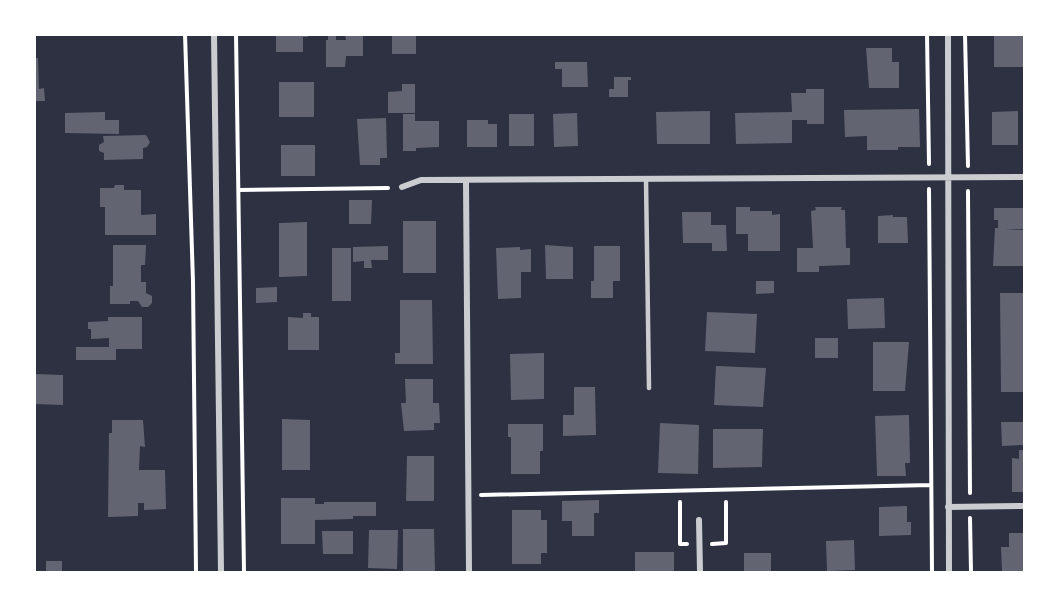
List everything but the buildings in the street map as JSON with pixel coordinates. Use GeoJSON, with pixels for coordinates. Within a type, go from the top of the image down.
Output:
{"type":"FeatureCollection","features":[{"type":"Feature","properties":{"kind":"street"},"geometry":{"type":"LineString","coordinates":[[214,34],[220,573]]}},
{"type":"Feature","properties":{"kind":"street"},"geometry":{"type":"LineString","coordinates":[[948,34],[949,573]]}},
{"type":"Feature","properties":{"kind":"street"},"geometry":{"type":"LineString","coordinates":[[402,187],[421,180],[1024,177]]}},
{"type":"Feature","properties":{"kind":"street"},"geometry":{"type":"LineString","coordinates":[[466,181],[469,573]]}},
{"type":"Feature","properties":{"kind":"street"},"geometry":{"type":"LineString","coordinates":[[948,507],[1024,506]]}},
{"type":"Feature","properties":{"kind":"street"},"geometry":{"type":"LineString","coordinates":[[699,520],[700,573]]}},
{"type":"Feature","properties":{"kind":"lane"},"geometry":{"type":"LineString","coordinates":[[646,180],[649,388]]}},
{"type":"Feature","properties":{"kind":"path"},"geometry":{"type":"LineString","coordinates":[[185,34],[194,282],[196,573]]}},
{"type":"Feature","properties":{"kind":"path"},"geometry":{"type":"LineString","coordinates":[[237,34],[244,573]]}},
{"type":"Feature","properties":{"kind":"path"},"geometry":{"type":"LineString","coordinates":[[927,34],[932,573]]}},
{"type":"Feature","properties":{"kind":"path"},"geometry":{"type":"LineString","coordinates":[[965,34],[971,573]]}},
{"type":"Feature","properties":{"kind":"path"},"geometry":{"type":"LineString","coordinates":[[239,190],[402,187]]}},
{"type":"Feature","properties":{"kind":"path"},"geometry":{"type":"LineString","coordinates":[[468,495],[931,485]]}},
{"type":"Feature","properties":{"kind":"path"},"geometry":{"type":"LineString","coordinates":[[680,502],[680,544],[691,544]]}}]}
